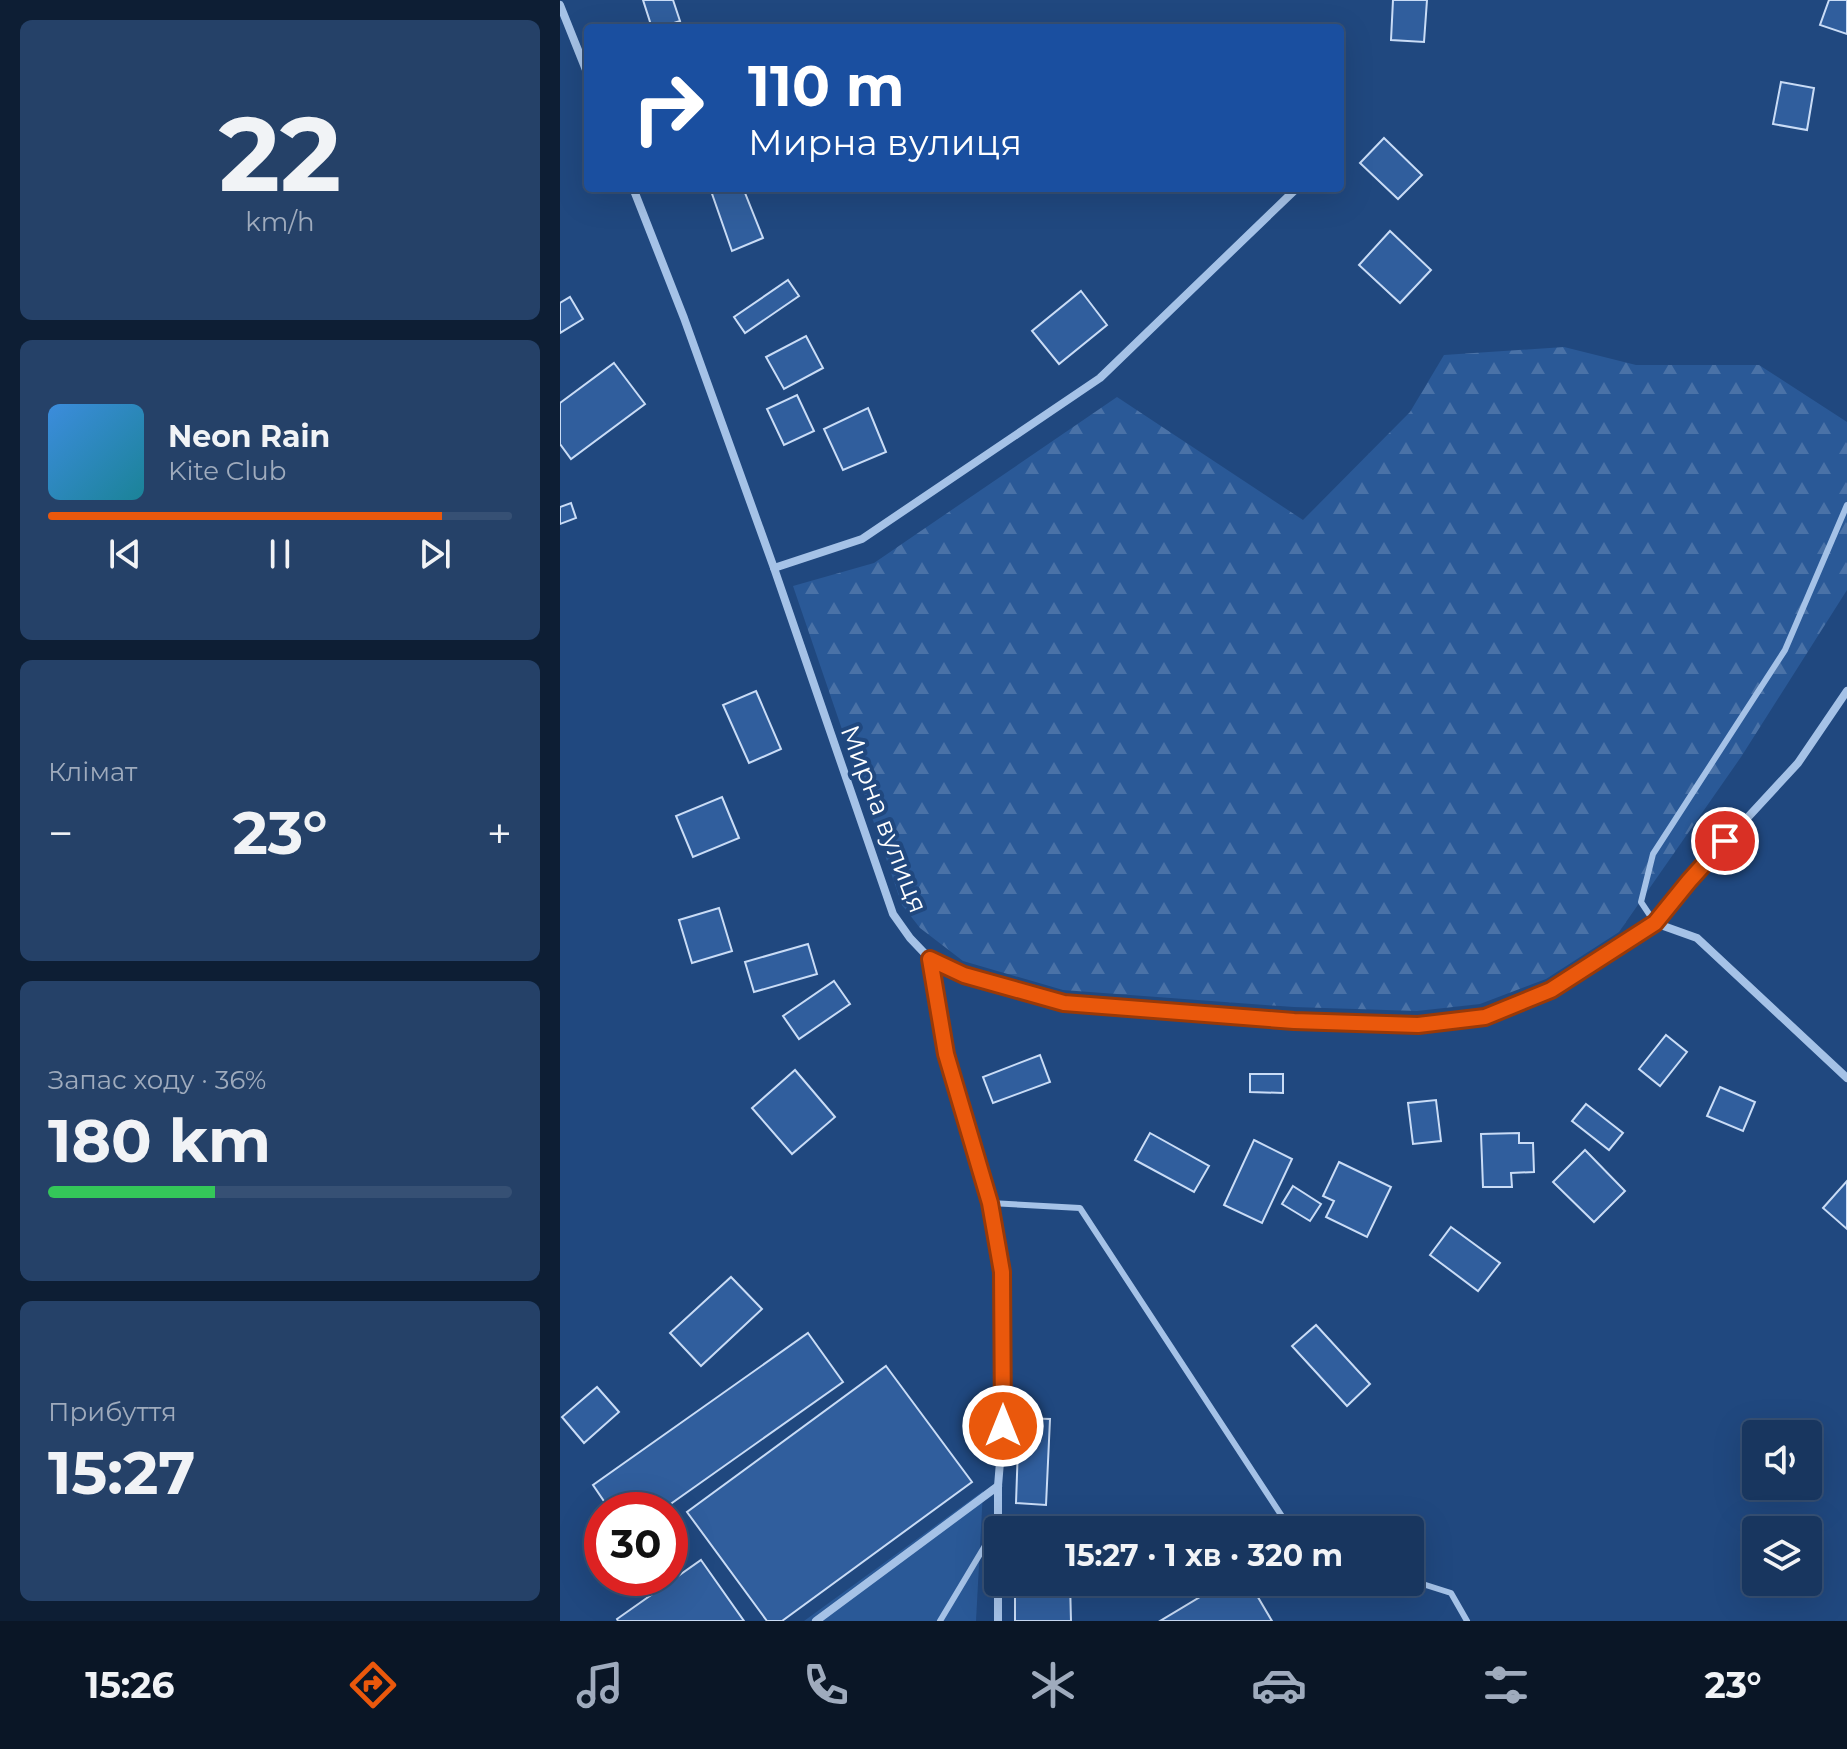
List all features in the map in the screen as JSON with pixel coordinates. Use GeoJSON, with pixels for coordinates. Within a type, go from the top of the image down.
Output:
{"type":"FeatureCollection","features":[{"type":"Feature","properties":{"kind":"street"},"geometry":{"type":"LineString","coordinates":[[560,5],[584,65]]}},
{"type":"Feature","properties":{"kind":"street","name":"Мирна вулиця"},"geometry":{"type":"LineString","coordinates":[[635,192],[684,318],[774,568],[893,914],[930,959],[964,975],[1064,1003],[1294,1021],[1418,1025],[1485,1017],[1551,990],[1655,923],[1689,881],[1798,763],[1847,691]]}},
{"type":"Feature","properties":{"kind":"street"},"geometry":{"type":"LineString","coordinates":[[774,568],[862,539],[1100,378],[1293,192]]}},
{"type":"Feature","properties":{"kind":"street"},"geometry":{"type":"LineString","coordinates":[[1655,923],[1697,938],[1847,1078]]}},
{"type":"Feature","properties":{"kind":"street"},"geometry":{"type":"LineString","coordinates":[[930,959],[946,1054],[990,1203],[1002,1272],[1003,1426],[998,1516]]}},
{"type":"Feature","properties":{"kind":"street"},"geometry":{"type":"LineString","coordinates":[[816,1621],[998,1486]]}},
{"type":"Feature","properties":{"kind":"street"},"geometry":{"type":"LineString","coordinates":[[998,1596],[998,1621]]}},
{"type":"Feature","properties":{"kind":"lane"},"geometry":{"type":"LineString","coordinates":[[1655,923],[1641,902],[1653,854],[1785,650],[1847,505]]}},
{"type":"Feature","properties":{"kind":"lane"},"geometry":{"type":"LineString","coordinates":[[990,1203],[1080,1208],[1282,1516]]}},
{"type":"Feature","properties":{"kind":"lane"},"geometry":{"type":"LineString","coordinates":[[940,1621],[984,1550]]}},
{"type":"Feature","properties":{"kind":"lane"},"geometry":{"type":"LineString","coordinates":[[1424,1584],[1451,1593],[1467,1621]]}},
{"type":"Feature","properties":{"kind":"green space"},"geometry":{"type":"Polygon","coordinates":[[[1564,347],[1636,365],[1759,365],[1847,422],[1847,590],[1741,757],[1619,932],[1546,979],[1480,1004],[1417,1011],[1294,1007],[1063,990],[963,961],[920,928],[902,905],[793,586],[874,563],[1117,397],[1303,520],[1410,412],[1444,355],[1564,347]]]}},
{"type":"Feature","properties":{"kind":"green space"},"geometry":{"type":"Polygon","coordinates":[[[983,1491],[976,1621],[804,1621],[983,1491]]]}},
{"type":"Feature","properties":{"kind":"building"},"geometry":{"type":"Polygon","coordinates":[[[643,0],[673,0],[680,21],[651,24],[643,0]]]}},
{"type":"Feature","properties":{"kind":"building"},"geometry":{"type":"Polygon","coordinates":[[[1393,0],[1427,0],[1424,42],[1391,40],[1393,0]]]}},
{"type":"Feature","properties":{"kind":"building"},"geometry":{"type":"Polygon","coordinates":[[[1829,0],[1847,0],[1847,34],[1820,25],[1829,0]]]}},
{"type":"Feature","properties":{"kind":"building"},"geometry":{"type":"Polygon","coordinates":[[[1781,82],[1814,88],[1807,130],[1773,124],[1781,82]]]}},
{"type":"Feature","properties":{"kind":"building"},"geometry":{"type":"Polygon","coordinates":[[[1384,138],[1422,175],[1398,199],[1360,163],[1384,138]]]}},
{"type":"Feature","properties":{"kind":"building"},"geometry":{"type":"Polygon","coordinates":[[[711,192],[745,192],[763,238],[732,251],[711,192]]]}},
{"type":"Feature","properties":{"kind":"building"},"geometry":{"type":"Polygon","coordinates":[[[1390,231],[1431,270],[1400,303],[1359,265],[1390,231]]]}},
{"type":"Feature","properties":{"kind":"building"},"geometry":{"type":"Polygon","coordinates":[[[788,280],[799,296],[745,333],[734,317],[788,280]]]}},
{"type":"Feature","properties":{"kind":"building"},"geometry":{"type":"Polygon","coordinates":[[[1081,291],[1107,325],[1059,364],[1032,331],[1081,291]]]}},
{"type":"Feature","properties":{"kind":"building"},"geometry":{"type":"Polygon","coordinates":[[[570,297],[583,319],[560,333],[560,303],[570,297]]]}},
{"type":"Feature","properties":{"kind":"building"},"geometry":{"type":"Polygon","coordinates":[[[806,336],[823,368],[784,389],[766,357],[806,336]]]}},
{"type":"Feature","properties":{"kind":"building"},"geometry":{"type":"Polygon","coordinates":[[[614,363],[645,404],[571,459],[560,444],[560,403],[614,363]]]}},
{"type":"Feature","properties":{"kind":"building"},"geometry":{"type":"Polygon","coordinates":[[[797,395],[814,431],[784,445],[767,409],[797,395]]]}},
{"type":"Feature","properties":{"kind":"building"},"geometry":{"type":"Polygon","coordinates":[[[868,408],[886,452],[843,470],[824,429],[868,408]]]}},
{"type":"Feature","properties":{"kind":"building"},"geometry":{"type":"Polygon","coordinates":[[[571,503],[576,518],[560,524],[560,507],[571,503]]]}},
{"type":"Feature","properties":{"kind":"building"},"geometry":{"type":"Polygon","coordinates":[[[756,691],[781,749],[749,763],[723,705],[756,691]]]}},
{"type":"Feature","properties":{"kind":"building"},"geometry":{"type":"Polygon","coordinates":[[[722,797],[739,838],[693,857],[676,816],[722,797]]]}},
{"type":"Feature","properties":{"kind":"building"},"geometry":{"type":"Polygon","coordinates":[[[719,908],[732,951],[692,963],[679,920],[719,908]]]}},
{"type":"Feature","properties":{"kind":"building"},"geometry":{"type":"Polygon","coordinates":[[[808,944],[817,974],[754,992],[745,962],[808,944]]]}},
{"type":"Feature","properties":{"kind":"building"},"geometry":{"type":"Polygon","coordinates":[[[834,981],[850,1004],[799,1039],[783,1016],[834,981]]]}},
{"type":"Feature","properties":{"kind":"building"},"geometry":{"type":"Polygon","coordinates":[[[1666,1035],[1687,1052],[1660,1086],[1639,1069],[1666,1035]]]}},
{"type":"Feature","properties":{"kind":"building"},"geometry":{"type":"Polygon","coordinates":[[[1040,1055],[1050,1082],[993,1103],[983,1077],[1040,1055]]]}},
{"type":"Feature","properties":{"kind":"building"},"geometry":{"type":"Polygon","coordinates":[[[795,1070],[835,1117],[792,1154],[752,1108],[795,1070]]]}},
{"type":"Feature","properties":{"kind":"building"},"geometry":{"type":"Polygon","coordinates":[[[1250,1074],[1283,1074],[1283,1093],[1250,1092],[1250,1074]]]}},
{"type":"Feature","properties":{"kind":"building"},"geometry":{"type":"Polygon","coordinates":[[[1720,1087],[1755,1102],[1743,1131],[1707,1116],[1720,1087]]]}},
{"type":"Feature","properties":{"kind":"building"},"geometry":{"type":"Polygon","coordinates":[[[1436,1100],[1441,1141],[1413,1144],[1408,1103],[1436,1100]]]}},
{"type":"Feature","properties":{"kind":"building"},"geometry":{"type":"Polygon","coordinates":[[[1586,1104],[1623,1133],[1609,1150],[1572,1121],[1586,1104]]]}},
{"type":"Feature","properties":{"kind":"building"},"geometry":{"type":"Polygon","coordinates":[[[1150,1133],[1209,1166],[1194,1192],[1135,1160],[1150,1133]]]}},
{"type":"Feature","properties":{"kind":"building"},"geometry":{"type":"Polygon","coordinates":[[[1519,1133],[1519,1143],[1533,1143],[1534,1172],[1511,1173],[1512,1187],[1483,1187],[1481,1134],[1519,1133]]]}},
{"type":"Feature","properties":{"kind":"building"},"geometry":{"type":"Polygon","coordinates":[[[1254,1140],[1292,1159],[1262,1223],[1224,1205],[1254,1140]]]}},
{"type":"Feature","properties":{"kind":"building"},"geometry":{"type":"Polygon","coordinates":[[[1585,1150],[1625,1191],[1594,1222],[1553,1182],[1585,1150]]]}},
{"type":"Feature","properties":{"kind":"building"},"geometry":{"type":"Polygon","coordinates":[[[1339,1162],[1391,1187],[1367,1237],[1326,1217],[1334,1201],[1323,1196],[1339,1162]]]}},
{"type":"Feature","properties":{"kind":"building"},"geometry":{"type":"Polygon","coordinates":[[[1847,1181],[1847,1229],[1823,1208],[1847,1181]]]}},
{"type":"Feature","properties":{"kind":"building"},"geometry":{"type":"Polygon","coordinates":[[[1293,1186],[1321,1204],[1310,1221],[1282,1204],[1293,1186]]]}},
{"type":"Feature","properties":{"kind":"building"},"geometry":{"type":"Polygon","coordinates":[[[1451,1227],[1500,1263],[1478,1291],[1430,1255],[1451,1227]]]}},
{"type":"Feature","properties":{"kind":"building"},"geometry":{"type":"Polygon","coordinates":[[[731,1277],[762,1309],[701,1366],[670,1333],[731,1277]]]}},
{"type":"Feature","properties":{"kind":"building"},"geometry":{"type":"Polygon","coordinates":[[[1316,1325],[1370,1384],[1347,1406],[1292,1346],[1316,1325]]]}},
{"type":"Feature","properties":{"kind":"building"},"geometry":{"type":"Polygon","coordinates":[[[808,1333],[843,1382],[687,1492],[598,1492],[593,1485],[808,1333]]]}},
{"type":"Feature","properties":{"kind":"building"},"geometry":{"type":"Polygon","coordinates":[[[886,1366],[972,1482],[782,1621],[767,1621],[688,1511],[886,1366]]]}},
{"type":"Feature","properties":{"kind":"building"},"geometry":{"type":"Polygon","coordinates":[[[597,1387],[619,1412],[584,1443],[562,1417],[597,1387]]]}},
{"type":"Feature","properties":{"kind":"building"},"geometry":{"type":"Polygon","coordinates":[[[1019,1418],[1050,1419],[1046,1505],[1016,1503],[1019,1418]]]}},
{"type":"Feature","properties":{"kind":"building"},"geometry":{"type":"Polygon","coordinates":[[[701,1560],[744,1621],[618,1621],[650,1596],[688,1596],[688,1569],[701,1560]]]}},
{"type":"Feature","properties":{"kind":"building"},"geometry":{"type":"Polygon","coordinates":[[[1015,1596],[1070,1596],[1071,1621],[1015,1621],[1015,1596]]]}},
{"type":"Feature","properties":{"kind":"building"},"geometry":{"type":"Polygon","coordinates":[[[1202,1596],[1257,1596],[1272,1621],[1160,1621],[1202,1596]]]}},
{"type":"Feature","properties":{"kind":"route"},"geometry":{"type":"LineString","coordinates":[[1003,1426],[1002,1272],[990,1203],[946,1054],[930,959],[964,975],[1064,1003],[1294,1021],[1418,1025],[1485,1017],[1551,990],[1655,923],[1725,841]]}}]}
